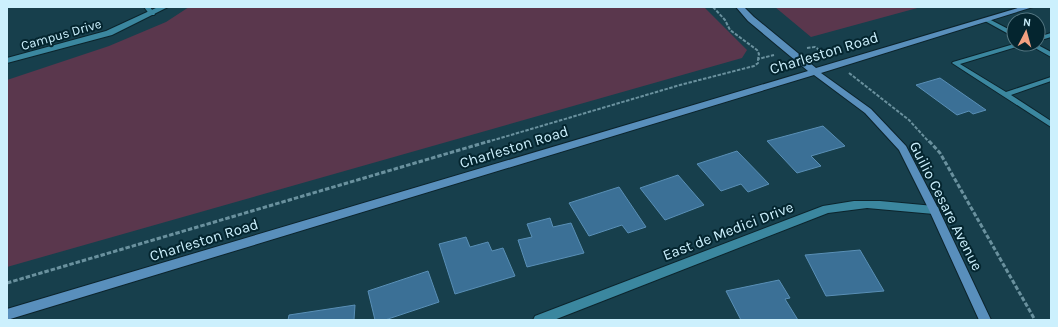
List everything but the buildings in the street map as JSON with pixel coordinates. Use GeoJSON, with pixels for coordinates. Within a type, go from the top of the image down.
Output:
{"type":"FeatureCollection","features":[{"type":"Feature","properties":{"kind":"main road","name":"Guilio Cesare Avenue"},"geometry":{"type":"LineString","coordinates":[[740,7],[751,19],[815,72],[868,111],[903,148],[934,210],[985,320]]}},
{"type":"Feature","properties":{"kind":"main road","name":"Charleston Road"},"geometry":{"type":"LineString","coordinates":[[7,316],[1029,7]]}},
{"type":"Feature","properties":{"kind":"street","name":"Campus Drive"},"geometry":{"type":"LineString","coordinates":[[7,61],[109,33],[149,10],[164,7]]}},
{"type":"Feature","properties":{"kind":"street","name":"East de Medici Drive"},"geometry":{"type":"LineString","coordinates":[[539,320],[827,209],[848,204],[877,204],[934,210]]}},
{"type":"Feature","properties":{"kind":"lane"},"geometry":{"type":"LineString","coordinates":[[987,20],[1006,31]]}},
{"type":"Feature","properties":{"kind":"lane"},"geometry":{"type":"LineString","coordinates":[[1006,48],[955,63],[1051,124]]}},
{"type":"Feature","properties":{"kind":"lane"},"geometry":{"type":"LineString","coordinates":[[1005,95],[1051,79]]}},
{"type":"Feature","properties":{"kind":"path"},"geometry":{"type":"LineString","coordinates":[[7,283],[680,85],[754,66],[758,63],[759,54],[757,50],[730,30],[725,20],[713,7]]}},
{"type":"Feature","properties":{"kind":"path"},"geometry":{"type":"LineString","coordinates":[[758,59],[790,51],[815,47],[909,120],[940,153],[1036,320]]}},
{"type":"Feature","properties":{"kind":"shaded area"},"geometry":{"type":"Polygon","coordinates":[[[189,7],[704,7],[747,50],[742,58],[7,267],[7,80],[109,46],[166,22],[189,7]]]}},
{"type":"Feature","properties":{"kind":"shaded area"},"geometry":{"type":"Polygon","coordinates":[[[775,7],[921,7],[811,37],[775,7]]]}}]}
